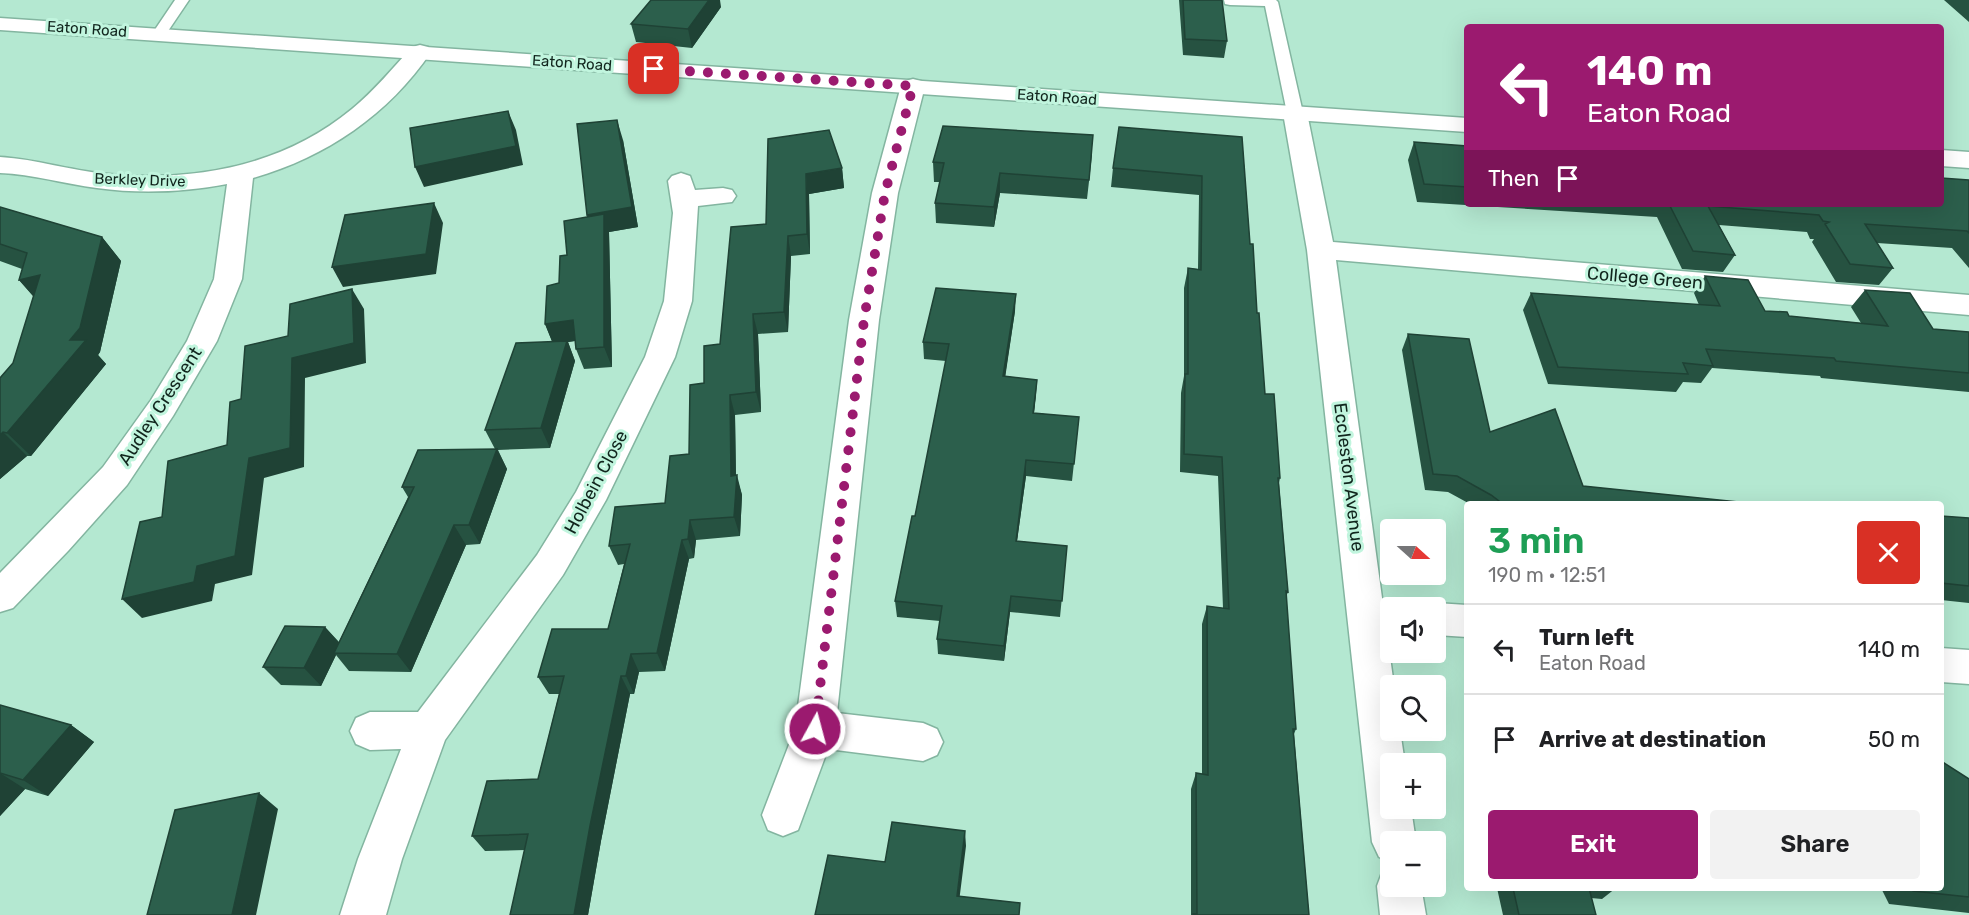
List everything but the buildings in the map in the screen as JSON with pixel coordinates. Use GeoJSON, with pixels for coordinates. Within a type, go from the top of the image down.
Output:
{"type":"FeatureCollection","features":[{"type":"Feature","properties":{"kind":"street","name":"Eaton Road"},"geometry":{"type":"LineString","coordinates":[[0,24],[1464,125]]}},
{"type":"Feature","properties":{"kind":"street","name":"Berkley Drive"},"geometry":{"type":"LineString","coordinates":[[0,165],[106,182],[175,184],[241,175],[284,161],[358,116],[384,93],[420,52]]}},
{"type":"Feature","properties":{"kind":"street"},"geometry":{"type":"LineString","coordinates":[[783,815],[815,729],[864,320],[885,193],[913,86]]}},
{"type":"Feature","properties":{"kind":"street","name":"Eccleston Avenue"},"geometry":{"type":"LineString","coordinates":[[1295,113],[1321,250],[1378,613],[1393,831]]}},
{"type":"Feature","properties":{"kind":"street"},"geometry":{"type":"LineString","coordinates":[[1944,158],[1969,160]]}},
{"type":"Feature","properties":{"kind":"street","name":"Audley Crescent"},"geometry":{"type":"LineString","coordinates":[[0,597],[56,541],[115,476],[162,408],[202,341],[228,279],[241,175]]}},
{"type":"Feature","properties":{"kind":"street","name":"Holbein Close"},"geometry":{"type":"LineString","coordinates":[[363,915],[380,859],[428,730],[550,565],[590,500],[660,357],[678,301],[682,263],[683,190],[723,196]]}},
{"type":"Feature","properties":{"kind":"street","name":"College Green"},"geometry":{"type":"LineString","coordinates":[[1321,250],[1969,305]]}},
{"type":"Feature","properties":{"kind":"street"},"geometry":{"type":"LineString","coordinates":[[1446,620],[1464,621]]}},
{"type":"Feature","properties":{"kind":"street"},"geometry":{"type":"LineString","coordinates":[[1944,665],[1969,668]]}},
{"type":"Feature","properties":{"kind":"street"},"geometry":{"type":"LineString","coordinates":[[815,729],[923,742]]}},
{"type":"Feature","properties":{"kind":"street"},"geometry":{"type":"LineString","coordinates":[[370,731],[428,730]]}},
{"type":"Feature","properties":{"kind":"street"},"geometry":{"type":"LineString","coordinates":[[1401,897],[1403,915]]}},
{"type":"Feature","properties":{"kind":"lane"},"geometry":{"type":"LineString","coordinates":[[159,34],[182,0]]}},
{"type":"Feature","properties":{"kind":"lane"},"geometry":{"type":"LineString","coordinates":[[1230,1],[1271,2],[1295,113]]}},
{"type":"Feature","properties":{"kind":"route"},"geometry":{"type":"LineString","coordinates":[[654,69],[913,86],[885,193],[864,320],[815,729]]}}]}
